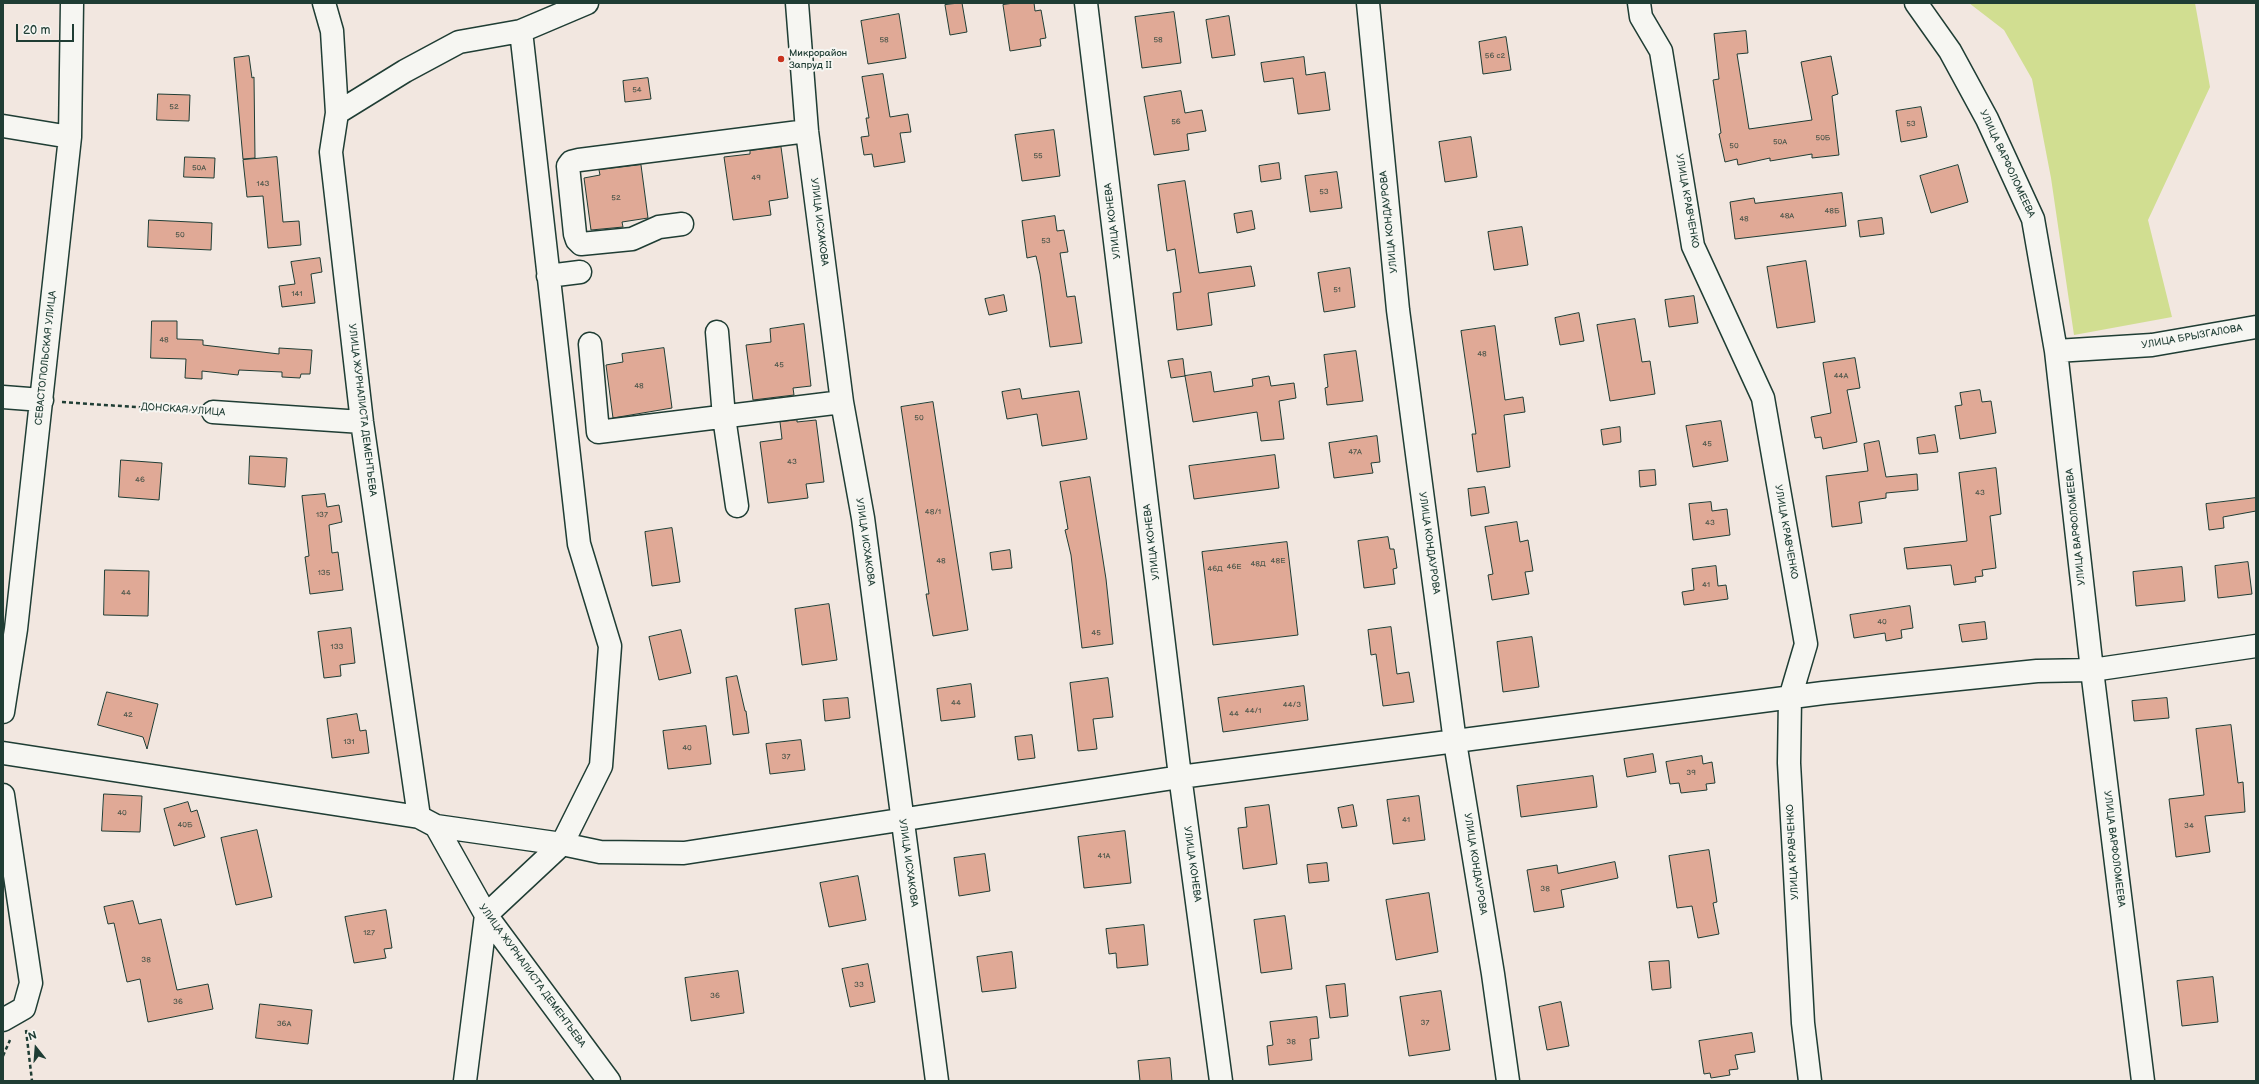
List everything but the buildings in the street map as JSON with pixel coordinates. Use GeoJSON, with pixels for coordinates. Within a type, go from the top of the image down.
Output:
{"type":"FeatureCollection","features":[{"type":"Feature","properties":{"kind":"street","name":"СЕВАСТОПОЛЬСКАЯ УЛИЦА"},"geometry":{"type":"LineString","coordinates":[[3,712],[16,629],[70,137],[72,3]]}},
{"type":"Feature","properties":{"kind":"street","name":"УЛИЦА ЖУРНАЛИСТА ДЕМЕНТЬЕВА"},"geometry":{"type":"LineString","coordinates":[[324,3],[332,31],[337,113],[331,152],[362,422],[428,821],[486,915],[609,1081]]}},
{"type":"Feature","properties":{"kind":"street"},"geometry":{"type":"LineString","coordinates":[[337,113],[405,70],[459,42],[521,31],[587,3]]}},
{"type":"Feature","properties":{"kind":"street","name":"УЛИЦА ИСХАКОВА"},"geometry":{"type":"LineString","coordinates":[[797,3],[808,131],[842,402],[862,518],[937,1081]]}},
{"type":"Feature","properties":{"kind":"street","name":"УЛИЦА КОНЕВА"},"geometry":{"type":"LineString","coordinates":[[1086,3],[1180,777],[1221,1081]]}},
{"type":"Feature","properties":{"kind":"street","name":"УЛИЦА КОНДАУРОВА"},"geometry":{"type":"LineString","coordinates":[[1368,3],[1398,310],[1455,742],[1492,966],[1508,1081]]}},
{"type":"Feature","properties":{"kind":"street","name":"УЛИЦА КРАВЧЕНКО"},"geometry":{"type":"LineString","coordinates":[[1639,3],[1641,17],[1661,51],[1693,246],[1763,398],[1806,644],[1790,698],[1789,771],[1803,1023],[1810,1081]]}},
{"type":"Feature","properties":{"kind":"street","name":"УЛИЦА ВАРФОЛОМЕЕВА"},"geometry":{"type":"LineString","coordinates":[[1916,3],[1950,51],[1983,112],[2033,219],[2056,351],[2092,670],[2143,1081]]}},
{"type":"Feature","properties":{"kind":"street"},"geometry":{"type":"LineString","coordinates":[[465,1081],[486,915],[562,844],[601,766],[610,646],[579,544],[521,31]]}},
{"type":"Feature","properties":{"kind":"street"},"geometry":{"type":"LineString","coordinates":[[3,126],[70,137]]}},
{"type":"Feature","properties":{"kind":"street"},"geometry":{"type":"LineString","coordinates":[[682,224],[659,227],[632,239],[581,244],[577,240],[575,234],[568,166],[571,162],[579,160],[808,131]]}},
{"type":"Feature","properties":{"kind":"street"},"geometry":{"type":"LineString","coordinates":[[548,276],[580,272]]}},
{"type":"Feature","properties":{"kind":"street","name":"УЛИЦА БРЫЗГАЛОВА"},"geometry":{"type":"LineString","coordinates":[[2056,351],[2152,345],[2256,327]]}},
{"type":"Feature","properties":{"kind":"street"},"geometry":{"type":"LineString","coordinates":[[717,332],[724,417],[737,506]]}},
{"type":"Feature","properties":{"kind":"street"},"geometry":{"type":"LineString","coordinates":[[590,344],[598,432],[842,402]]}},
{"type":"Feature","properties":{"kind":"street"},"geometry":{"type":"LineString","coordinates":[[3,397],[42,400]]}},
{"type":"Feature","properties":{"kind":"street","name":"ДОНСКАЯ УЛИЦА"},"geometry":{"type":"LineString","coordinates":[[213,412],[362,422]]}},
{"type":"Feature","properties":{"kind":"street"},"geometry":{"type":"LineString","coordinates":[[3,753],[428,821],[600,852],[684,854],[902,818],[1180,777],[1790,698],[2037,671],[2092,670],[2256,646]]}},
{"type":"Feature","properties":{"kind":"street"},"geometry":{"type":"LineString","coordinates":[[3,795],[32,983],[24,1008],[3,1020]]}},
{"type":"Feature","properties":{"kind":"path","name":"ДОНСКАЯ УЛИЦА"},"geometry":{"type":"LineString","coordinates":[[42,400],[213,412]]}},
{"type":"Feature","properties":{"kind":"path"},"geometry":{"type":"LineString","coordinates":[[24,1008],[32,1081]]}},
{"type":"Feature","properties":{"kind":"green space"},"geometry":{"type":"Polygon","coordinates":[[[1969,3],[2195,3],[2210,87],[2148,220],[2172,317],[2074,335],[2051,178],[2032,79],[2004,30],[1969,3]]]}},
{"type":"Feature","properties":{"kind":"place","name":"Микрорайон Запруд II"},"geometry":{"type":"Point","coordinates":[781,59]}}]}
